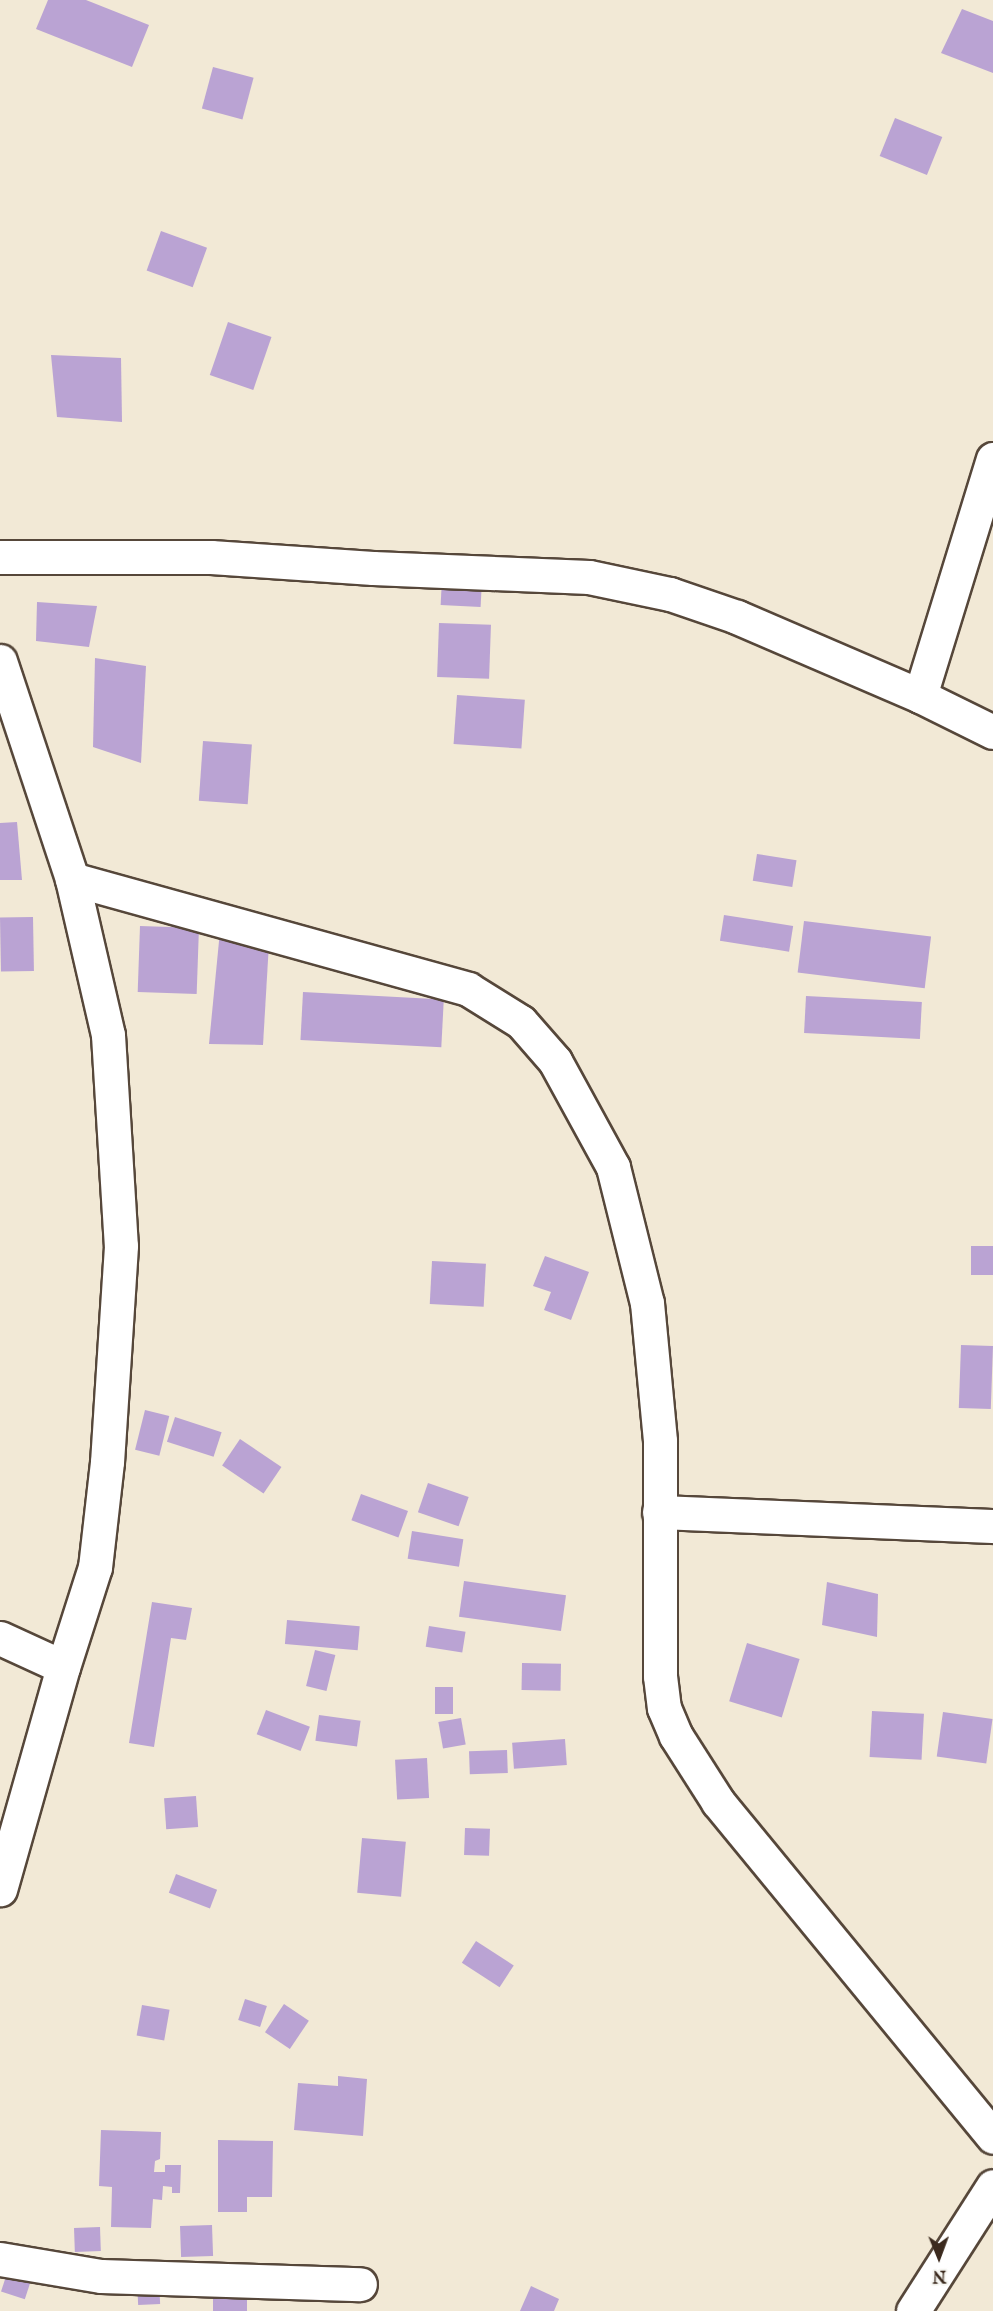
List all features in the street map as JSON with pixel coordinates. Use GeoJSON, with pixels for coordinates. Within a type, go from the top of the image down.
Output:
{"type":"FeatureCollection","features":[{"type":"Feature","properties":{"kind":"street"},"geometry":{"type":"LineString","coordinates":[[920,696],[993,459]]}},
{"type":"Feature","properties":{"kind":"street"},"geometry":{"type":"LineString","coordinates":[[0,557],[212,557],[373,568],[590,577],[670,594],[737,617],[920,696],[993,732]]}},
{"type":"Feature","properties":{"kind":"street"},"geometry":{"type":"LineString","coordinates":[[0,661],[72,879],[108,1035],[121,1246],[107,1462],[95,1567],[63,1667],[0,1889]]}},
{"type":"Feature","properties":{"kind":"street"},"geometry":{"type":"LineString","coordinates":[[72,879],[468,989],[521,1022],[555,1062],[613,1167],[647,1303],[660,1441],[660,1676],[664,1708],[676,1736],[718,1802],[993,2137]]}},
{"type":"Feature","properties":{"kind":"street"},"geometry":{"type":"LineString","coordinates":[[659,1512],[993,1526]]}},
{"type":"Feature","properties":{"kind":"street"},"geometry":{"type":"LineString","coordinates":[[0,1638],[63,1667]]}},
{"type":"Feature","properties":{"kind":"street"},"geometry":{"type":"LineString","coordinates":[[913,2311],[993,2187]]}},
{"type":"Feature","properties":{"kind":"street"},"geometry":{"type":"LineString","coordinates":[[0,2259],[101,2277],[360,2284]]}},
{"type":"Feature","properties":{"kind":"building"},"geometry":{"type":"Polygon","coordinates":[[[48,0],[86,0],[149,25],[132,67],[36,29],[48,0]]]}},
{"type":"Feature","properties":{"kind":"building"},"geometry":{"type":"Polygon","coordinates":[[[962,9],[993,21],[993,73],[941,53],[962,9]]]}},
{"type":"Feature","properties":{"kind":"building"},"geometry":{"type":"Polygon","coordinates":[[[213,67],[254,78],[242,119],[202,109],[213,67]]]}},
{"type":"Feature","properties":{"kind":"building"},"geometry":{"type":"Polygon","coordinates":[[[895,118],[942,137],[927,175],[880,156],[895,118]]]}},
{"type":"Feature","properties":{"kind":"building"},"geometry":{"type":"Polygon","coordinates":[[[161,231],[207,248],[193,287],[147,270],[161,231]]]}},
{"type":"Feature","properties":{"kind":"building"},"geometry":{"type":"Polygon","coordinates":[[[228,322],[271,337],[253,390],[210,375],[228,322]]]}},
{"type":"Feature","properties":{"kind":"building"},"geometry":{"type":"Polygon","coordinates":[[[51,355],[121,358],[122,422],[57,417],[51,355]]]}},
{"type":"Feature","properties":{"kind":"building"},"geometry":{"type":"Polygon","coordinates":[[[442,579],[482,581],[481,607],[441,605],[442,579]]]}},
{"type":"Feature","properties":{"kind":"building"},"geometry":{"type":"Polygon","coordinates":[[[37,602],[97,606],[89,647],[36,641],[37,602]]]}},
{"type":"Feature","properties":{"kind":"building"},"geometry":{"type":"Polygon","coordinates":[[[439,623],[491,625],[489,679],[437,677],[439,623]]]}},
{"type":"Feature","properties":{"kind":"building"},"geometry":{"type":"Polygon","coordinates":[[[95,658],[146,666],[141,763],[93,747],[95,658]]]}},
{"type":"Feature","properties":{"kind":"building"},"geometry":{"type":"Polygon","coordinates":[[[457,695],[525,700],[521,749],[454,744],[457,695]]]}},
{"type":"Feature","properties":{"kind":"building"},"geometry":{"type":"Polygon","coordinates":[[[203,741],[252,744],[248,804],[199,801],[203,741]]]}},
{"type":"Feature","properties":{"kind":"building"},"geometry":{"type":"Polygon","coordinates":[[[17,822],[22,880],[0,880],[0,823],[17,822]]]}},
{"type":"Feature","properties":{"kind":"building"},"geometry":{"type":"Polygon","coordinates":[[[757,854],[797,860],[792,887],[753,881],[757,854]]]}},
{"type":"Feature","properties":{"kind":"building"},"geometry":{"type":"Polygon","coordinates":[[[724,915],[793,926],[789,952],[720,941],[724,915]]]}},
{"type":"Feature","properties":{"kind":"building"},"geometry":{"type":"Polygon","coordinates":[[[33,917],[34,971],[1,972],[0,918],[33,917]]]}},
{"type":"Feature","properties":{"kind":"building"},"geometry":{"type":"Polygon","coordinates":[[[804,921],[931,937],[925,988],[798,973],[804,921]]]}},
{"type":"Feature","properties":{"kind":"building"},"geometry":{"type":"Polygon","coordinates":[[[140,926],[199,928],[197,994],[138,992],[140,926]]]}},
{"type":"Feature","properties":{"kind":"building"},"geometry":{"type":"Polygon","coordinates":[[[220,931],[269,943],[263,1045],[209,1044],[220,931]]]}},
{"type":"Feature","properties":{"kind":"building"},"geometry":{"type":"Polygon","coordinates":[[[303,992],[444,999],[441,1047],[300,1040],[303,992]]]}},
{"type":"Feature","properties":{"kind":"building"},"geometry":{"type":"Polygon","coordinates":[[[806,996],[922,1002],[920,1039],[804,1033],[806,996]]]}},
{"type":"Feature","properties":{"kind":"building"},"geometry":{"type":"Polygon","coordinates":[[[971,1246],[993,1246],[993,1275],[971,1275],[971,1246]]]}},
{"type":"Feature","properties":{"kind":"building"},"geometry":{"type":"Polygon","coordinates":[[[545,1256],[589,1272],[571,1320],[544,1310],[551,1292],[533,1286],[545,1256]]]}},
{"type":"Feature","properties":{"kind":"building"},"geometry":{"type":"Polygon","coordinates":[[[432,1261],[486,1264],[484,1307],[430,1304],[432,1261]]]}},
{"type":"Feature","properties":{"kind":"building"},"geometry":{"type":"Polygon","coordinates":[[[961,1345],[993,1346],[991,1409],[959,1408],[961,1345]]]}},
{"type":"Feature","properties":{"kind":"building"},"geometry":{"type":"Polygon","coordinates":[[[145,1410],[169,1416],[159,1456],[135,1450],[145,1410]]]}},
{"type":"Feature","properties":{"kind":"building"},"geometry":{"type":"Polygon","coordinates":[[[175,1417],[222,1432],[214,1457],[167,1442],[175,1417]]]}},
{"type":"Feature","properties":{"kind":"building"},"geometry":{"type":"Polygon","coordinates":[[[240,1439],[281,1467],[264,1493],[222,1466],[240,1439]]]}},
{"type":"Feature","properties":{"kind":"building"},"geometry":{"type":"Polygon","coordinates":[[[428,1483],[469,1497],[459,1526],[418,1512],[428,1483]]]}},
{"type":"Feature","properties":{"kind":"building"},"geometry":{"type":"Polygon","coordinates":[[[361,1494],[408,1511],[398,1537],[351,1520],[361,1494]]]}},
{"type":"Feature","properties":{"kind":"building"},"geometry":{"type":"Polygon","coordinates":[[[412,1531],[463,1539],[459,1567],[408,1559],[412,1531]]]}},
{"type":"Feature","properties":{"kind":"building"},"geometry":{"type":"Polygon","coordinates":[[[464,1581],[566,1595],[561,1631],[459,1617],[464,1581]]]}},
{"type":"Feature","properties":{"kind":"building"},"geometry":{"type":"Polygon","coordinates":[[[827,1582],[878,1594],[877,1637],[822,1625],[827,1582]]]}},
{"type":"Feature","properties":{"kind":"building"},"geometry":{"type":"Polygon","coordinates":[[[152,1602],[192,1608],[186,1640],[171,1638],[154,1747],[129,1743],[152,1602]]]}},
{"type":"Feature","properties":{"kind":"building"},"geometry":{"type":"Polygon","coordinates":[[[287,1620],[360,1626],[358,1650],[285,1644],[287,1620]]]}},
{"type":"Feature","properties":{"kind":"building"},"geometry":{"type":"Polygon","coordinates":[[[429,1626],[466,1632],[462,1653],[426,1647],[429,1626]]]}},
{"type":"Feature","properties":{"kind":"building"},"geometry":{"type":"Polygon","coordinates":[[[747,1643],[800,1659],[782,1717],[729,1701],[747,1643]]]}},
{"type":"Feature","properties":{"kind":"building"},"geometry":{"type":"Polygon","coordinates":[[[315,1650],[335,1655],[326,1691],[306,1686],[315,1650]]]}},
{"type":"Feature","properties":{"kind":"building"},"geometry":{"type":"Polygon","coordinates":[[[522,1663],[561,1664],[561,1691],[522,1690],[522,1663]]]}},
{"type":"Feature","properties":{"kind":"building"},"geometry":{"type":"Polygon","coordinates":[[[435,1687],[453,1687],[453,1714],[435,1714],[435,1687]]]}},
{"type":"Feature","properties":{"kind":"building"},"geometry":{"type":"Polygon","coordinates":[[[266,1710],[310,1727],[301,1751],[257,1734],[266,1710]]]}},
{"type":"Feature","properties":{"kind":"building"},"geometry":{"type":"Polygon","coordinates":[[[872,1711],[924,1714],[922,1760],[870,1757],[872,1711]]]}},
{"type":"Feature","properties":{"kind":"building"},"geometry":{"type":"Polygon","coordinates":[[[943,1712],[993,1719],[986,1764],[937,1757],[943,1712]]]}},
{"type":"Feature","properties":{"kind":"building"},"geometry":{"type":"Polygon","coordinates":[[[319,1715],[361,1721],[357,1747],[315,1741],[319,1715]]]}},
{"type":"Feature","properties":{"kind":"building"},"geometry":{"type":"Polygon","coordinates":[[[461,1718],[466,1745],[443,1749],[438,1722],[461,1718]]]}},
{"type":"Feature","properties":{"kind":"building"},"geometry":{"type":"Polygon","coordinates":[[[565,1739],[567,1765],[514,1769],[512,1743],[565,1739]]]}},
{"type":"Feature","properties":{"kind":"building"},"geometry":{"type":"Polygon","coordinates":[[[507,1750],[508,1773],[470,1774],[469,1751],[507,1750]]]}},
{"type":"Feature","properties":{"kind":"building"},"geometry":{"type":"Polygon","coordinates":[[[427,1758],[429,1798],[397,1800],[395,1760],[427,1758]]]}},
{"type":"Feature","properties":{"kind":"building"},"geometry":{"type":"Polygon","coordinates":[[[196,1796],[198,1827],[166,1829],[164,1798],[196,1796]]]}},
{"type":"Feature","properties":{"kind":"building"},"geometry":{"type":"Polygon","coordinates":[[[465,1828],[490,1829],[489,1856],[464,1855],[465,1828]]]}},
{"type":"Feature","properties":{"kind":"building"},"geometry":{"type":"Polygon","coordinates":[[[362,1838],[406,1842],[401,1897],[357,1893],[362,1838]]]}},
{"type":"Feature","properties":{"kind":"building"},"geometry":{"type":"Polygon","coordinates":[[[176,1874],[217,1890],[210,1908],[169,1893],[176,1874]]]}},
{"type":"Feature","properties":{"kind":"building"},"geometry":{"type":"Polygon","coordinates":[[[476,1941],[514,1966],[500,1987],[462,1963],[476,1941]]]}},
{"type":"Feature","properties":{"kind":"building"},"geometry":{"type":"Polygon","coordinates":[[[245,1999],[267,2006],[260,2027],[238,2020],[245,1999]]]}},
{"type":"Feature","properties":{"kind":"building"},"geometry":{"type":"Polygon","coordinates":[[[284,2004],[309,2021],[290,2049],[265,2032],[284,2004]]]}},
{"type":"Feature","properties":{"kind":"building"},"geometry":{"type":"Polygon","coordinates":[[[142,2005],[170,2010],[164,2040],[137,2036],[142,2005]]]}},
{"type":"Feature","properties":{"kind":"building"},"geometry":{"type":"Polygon","coordinates":[[[338,2076],[367,2079],[363,2136],[294,2130],[298,2083],[338,2086],[338,2076]]]}},
{"type":"Feature","properties":{"kind":"building"},"geometry":{"type":"Polygon","coordinates":[[[101,2130],[161,2132],[160,2159],[155,2161],[154,2172],[165,2172],[165,2165],[181,2165],[180,2193],[172,2193],[172,2187],[163,2186],[162,2200],[153,2199],[151,2228],[111,2227],[112,2187],[99,2186],[101,2130]]]}},
{"type":"Feature","properties":{"kind":"building"},"geometry":{"type":"Polygon","coordinates":[[[218,2140],[273,2141],[272,2197],[247,2197],[247,2212],[218,2212],[218,2140]]]}},
{"type":"Feature","properties":{"kind":"building"},"geometry":{"type":"Polygon","coordinates":[[[212,2225],[213,2256],[181,2257],[180,2226],[212,2225]]]}},
{"type":"Feature","properties":{"kind":"building"},"geometry":{"type":"Polygon","coordinates":[[[100,2227],[101,2251],[75,2252],[74,2228],[100,2227]]]}},
{"type":"Feature","properties":{"kind":"building"},"geometry":{"type":"Polygon","coordinates":[[[10,2264],[34,2272],[25,2299],[1,2292],[10,2264]]]}},
{"type":"Feature","properties":{"kind":"building"},"geometry":{"type":"Polygon","coordinates":[[[159,2282],[160,2304],[138,2305],[137,2283],[159,2282]]]}},
{"type":"Feature","properties":{"kind":"building"},"geometry":{"type":"Polygon","coordinates":[[[213,2285],[247,2285],[247,2311],[213,2311],[213,2285]]]}},
{"type":"Feature","properties":{"kind":"building"},"geometry":{"type":"Polygon","coordinates":[[[531,2286],[559,2299],[554,2311],[520,2311],[531,2286]]]}}]}
